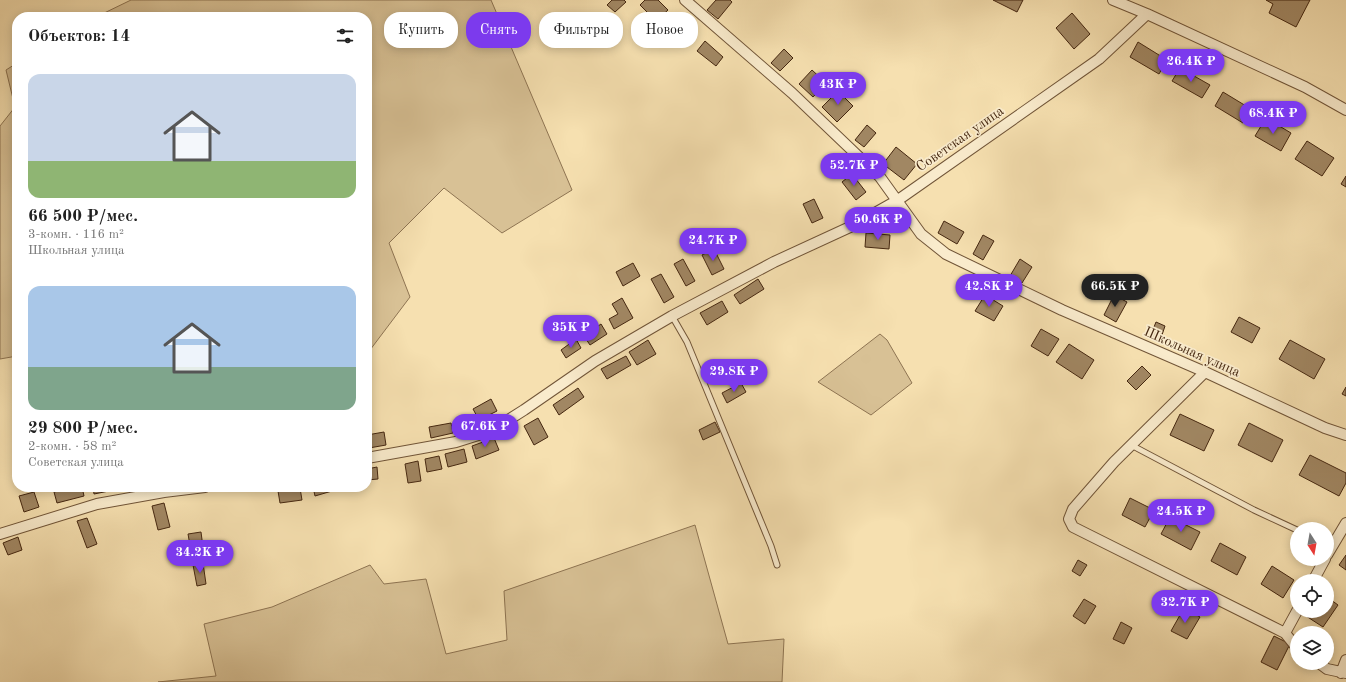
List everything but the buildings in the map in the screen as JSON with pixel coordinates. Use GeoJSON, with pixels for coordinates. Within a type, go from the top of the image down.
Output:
{"type":"FeatureCollection","features":[{"type":"Feature","properties":{"kind":"street","name":"Школьная улица"},"geometry":{"type":"LineString","coordinates":[[685,0],[792,93],[880,177],[921,234],[946,254],[1062,310],[1205,372],[1325,428],[1346,435]]}},
{"type":"Feature","properties":{"kind":"street"},"geometry":{"type":"LineString","coordinates":[[1113,0],[1147,14],[1305,87],[1346,110]]}},
{"type":"Feature","properties":{"kind":"street","name":"Советская улица"},"geometry":{"type":"LineString","coordinates":[[372,457],[456,442],[491,430],[524,410],[596,361],[672,316],[774,262],[850,226],[898,200],[1099,59],[1147,14]]}},
{"type":"Feature","properties":{"kind":"street"},"geometry":{"type":"LineString","coordinates":[[1205,372],[1114,462],[1073,509],[1069,519],[1073,527],[1285,633],[1290,639]]}},
{"type":"Feature","properties":{"kind":"street"},"geometry":{"type":"LineString","coordinates":[[0,534],[97,504],[164,492]]}},
{"type":"Feature","properties":{"kind":"street"},"geometry":{"type":"LineString","coordinates":[[1334,541],[1346,523]]}},
{"type":"Feature","properties":{"kind":"street"},"geometry":{"type":"LineString","coordinates":[[1285,633],[1293,618]]}},
{"type":"Feature","properties":{"kind":"street"},"geometry":{"type":"LineString","coordinates":[[1333,670],[1343,673],[1346,660]]}},
{"type":"Feature","properties":{"kind":"lane"},"geometry":{"type":"LineString","coordinates":[[672,316],[687,342],[771,546],[777,565]]}},
{"type":"Feature","properties":{"kind":"lane"},"geometry":{"type":"LineString","coordinates":[[1131,445],[1254,510],[1290,527]]}},
{"type":"Feature","properties":{"kind":"shaded area"},"geometry":{"type":"Polygon","coordinates":[[[131,0],[491,0],[496,12],[466,12],[466,48],[511,48],[572,190],[502,233],[444,188],[389,243],[410,297],[372,347],[372,12],[106,12],[131,0]]]}},
{"type":"Feature","properties":{"kind":"shaded area"},"geometry":{"type":"Polygon","coordinates":[[[12,66],[12,95],[6,70],[12,66]]]}},
{"type":"Feature","properties":{"kind":"shaded area"},"geometry":{"type":"Polygon","coordinates":[[[12,111],[12,357],[0,359],[0,126],[12,111]]]}},
{"type":"Feature","properties":{"kind":"shaded area"},"geometry":{"type":"Polygon","coordinates":[[[880,334],[887,340],[912,383],[871,415],[818,382],[880,334]]]}},
{"type":"Feature","properties":{"kind":"shaded area"},"geometry":{"type":"Polygon","coordinates":[[[695,525],[728,644],[784,639],[782,682],[158,682],[216,676],[204,624],[272,607],[370,565],[384,584],[426,579],[446,654],[507,640],[504,591],[695,525]]]}}]}
